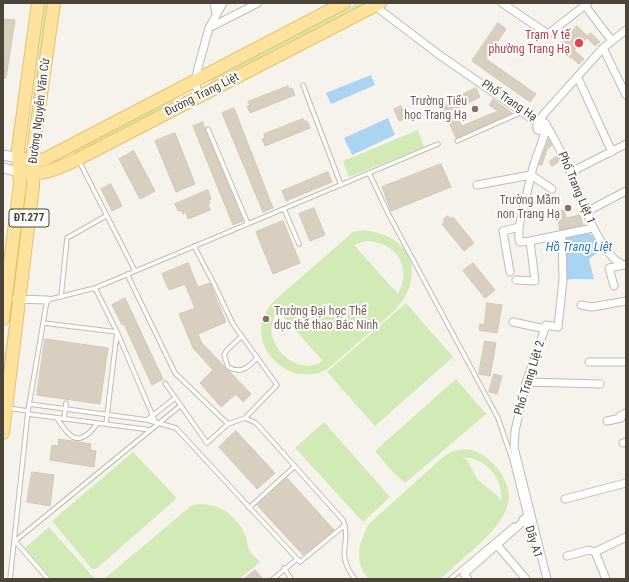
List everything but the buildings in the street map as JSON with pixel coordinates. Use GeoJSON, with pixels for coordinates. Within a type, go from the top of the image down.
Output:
{"type":"FeatureCollection","features":[{"type":"Feature","properties":{"kind":"main road","name":"Đường Nguyễn Văn Cừ"},"geometry":{"type":"LineString","coordinates":[[3,319],[6,298],[5,278],[20,184],[18,149],[38,3]]}},
{"type":"Feature","properties":{"kind":"main road","name":"Đường Nguyễn Văn Cừ"},"geometry":{"type":"LineString","coordinates":[[3,433],[33,186],[32,161],[54,3]]}},
{"type":"Feature","properties":{"kind":"main road","name":"Đường Trang Liệt"},"geometry":{"type":"LineString","coordinates":[[19,158],[32,161],[45,160],[344,3]]}},
{"type":"Feature","properties":{"kind":"main road","name":"Đường Trang Liệt"},"geometry":{"type":"LineString","coordinates":[[20,172],[32,174],[48,172],[78,159],[377,4]]}},
{"type":"Feature","properties":{"kind":"main road"},"geometry":{"type":"LineString","coordinates":[[36,136],[40,145],[46,152],[56,154]]}},
{"type":"Feature","properties":{"kind":"street"},"geometry":{"type":"LineString","coordinates":[[214,3],[216,14]]}},
{"type":"Feature","properties":{"kind":"street"},"geometry":{"type":"LineString","coordinates":[[199,97],[195,81],[209,28],[216,14],[224,3]]}},
{"type":"Feature","properties":{"kind":"street"},"geometry":{"type":"LineString","coordinates":[[209,28],[258,3]]}},
{"type":"Feature","properties":{"kind":"street"},"geometry":{"type":"LineString","coordinates":[[502,3],[548,34],[586,4],[612,41]]}},
{"type":"Feature","properties":{"kind":"street","name":"Phố Trang Hạ"},"geometry":{"type":"LineString","coordinates":[[377,4],[438,54],[542,125],[543,115],[578,78],[603,48],[626,30]]}},
{"type":"Feature","properties":{"kind":"street"},"geometry":{"type":"LineString","coordinates":[[603,48],[626,95]]}},
{"type":"Feature","properties":{"kind":"street"},"geometry":{"type":"LineString","coordinates":[[578,78],[612,152]]}},
{"type":"Feature","properties":{"kind":"street"},"geometry":{"type":"LineString","coordinates":[[542,125],[545,133],[540,144],[531,175],[519,227],[520,242],[593,228]]}},
{"type":"Feature","properties":{"kind":"street","name":"Phố Trang Liệt 1"},"geometry":{"type":"LineString","coordinates":[[542,125],[555,139],[571,172],[593,228],[604,246],[616,260],[625,265]]}},
{"type":"Feature","properties":{"kind":"street"},"geometry":{"type":"LineString","coordinates":[[571,172],[626,144]]}},
{"type":"Feature","properties":{"kind":"street"},"geometry":{"type":"LineString","coordinates":[[3,155],[19,158]]}},
{"type":"Feature","properties":{"kind":"street"},"geometry":{"type":"LineString","coordinates":[[3,168],[20,172]]}},
{"type":"Feature","properties":{"kind":"street"},"geometry":{"type":"LineString","coordinates":[[477,185],[531,175],[552,189]]}},
{"type":"Feature","properties":{"kind":"street"},"geometry":{"type":"LineString","coordinates":[[586,212],[626,191]]}},
{"type":"Feature","properties":{"kind":"street"},"geometry":{"type":"LineString","coordinates":[[510,272],[503,231],[519,227]]}},
{"type":"Feature","properties":{"kind":"street","name":"Phố Trang Liệt 2"},"geometry":{"type":"LineString","coordinates":[[546,579],[514,447],[515,431],[526,382],[546,325],[558,327],[563,280],[562,235]]}},
{"type":"Feature","properties":{"kind":"street"},"geometry":{"type":"LineString","coordinates":[[516,280],[535,281],[530,241]]}},
{"type":"Feature","properties":{"kind":"street"},"geometry":{"type":"LineString","coordinates":[[614,286],[609,268],[625,265]]}},
{"type":"Feature","properties":{"kind":"street"},"geometry":{"type":"LineString","coordinates":[[6,298],[19,300],[47,300]]}},
{"type":"Feature","properties":{"kind":"street"},"geometry":{"type":"LineString","coordinates":[[581,305],[592,306],[626,301]]}},
{"type":"Feature","properties":{"kind":"street"},"geometry":{"type":"LineString","coordinates":[[513,322],[545,329]]}},
{"type":"Feature","properties":{"kind":"street"},"geometry":{"type":"LineString","coordinates":[[589,362],[626,362]]}},
{"type":"Feature","properties":{"kind":"street"},"geometry":{"type":"LineString","coordinates":[[526,382],[600,384]]}},
{"type":"Feature","properties":{"kind":"street"},"geometry":{"type":"LineString","coordinates":[[607,421],[621,418],[620,416],[626,414]]}},
{"type":"Feature","properties":{"kind":"street"},"geometry":{"type":"LineString","coordinates":[[565,499],[626,483]]}},
{"type":"Feature","properties":{"kind":"street","name":"Dãy A1"},"geometry":{"type":"LineString","coordinates":[[497,545],[526,519],[546,579]]}},
{"type":"Feature","properties":{"kind":"street"},"geometry":{"type":"LineString","coordinates":[[567,556],[589,550],[595,552],[626,538]]}},
{"type":"Feature","properties":{"kind":"street"},"geometry":{"type":"LineString","coordinates":[[466,577],[497,545],[526,579]]}},
{"type":"Feature","properties":{"kind":"street"},"geometry":{"type":"LineString","coordinates":[[595,552],[606,579]]}},
{"type":"Feature","properties":{"kind":"lane"},"geometry":{"type":"LineString","coordinates":[[303,85],[341,185]]}},
{"type":"Feature","properties":{"kind":"lane"},"geometry":{"type":"LineString","coordinates":[[457,141],[522,111]]}},
{"type":"Feature","properties":{"kind":"lane"},"geometry":{"type":"LineString","coordinates":[[208,129],[248,224]]}},
{"type":"Feature","properties":{"kind":"lane"},"geometry":{"type":"LineString","coordinates":[[10,579],[29,404],[47,300],[95,288],[438,144]]}},
{"type":"Feature","properties":{"kind":"lane"},"geometry":{"type":"LineString","coordinates":[[78,159],[134,271]]}},
{"type":"Feature","properties":{"kind":"lane"},"geometry":{"type":"LineString","coordinates":[[369,173],[389,215],[498,418],[512,459],[526,515],[450,579]]}},
{"type":"Feature","properties":{"kind":"lane"},"geometry":{"type":"LineString","coordinates":[[284,209],[299,244]]}},
{"type":"Feature","properties":{"kind":"lane"},"geometry":{"type":"LineString","coordinates":[[61,297],[67,238],[106,216]]}},
{"type":"Feature","properties":{"kind":"lane"},"geometry":{"type":"LineString","coordinates":[[165,383],[207,443],[228,424],[245,418],[277,386],[233,324],[194,246]]}},
{"type":"Feature","properties":{"kind":"lane"},"geometry":{"type":"LineString","coordinates":[[127,274],[175,373],[228,424]]}},
{"type":"Feature","properties":{"kind":"lane"},"geometry":{"type":"LineString","coordinates":[[95,288],[117,332],[155,421]]}},
{"type":"Feature","properties":{"kind":"lane"},"geometry":{"type":"LineString","coordinates":[[43,323],[117,332]]}},
{"type":"Feature","properties":{"kind":"lane"},"geometry":{"type":"LineString","coordinates":[[106,424],[117,332]]}},
{"type":"Feature","properties":{"kind":"lane"},"geometry":{"type":"LineString","coordinates":[[242,336],[227,350],[224,355],[228,367],[242,370],[257,358]]}},
{"type":"Feature","properties":{"kind":"lane"},"geometry":{"type":"LineString","coordinates":[[147,420],[175,398]]}},
{"type":"Feature","properties":{"kind":"lane"},"geometry":{"type":"LineString","coordinates":[[64,419],[66,403]]}},
{"type":"Feature","properties":{"kind":"lane"},"geometry":{"type":"LineString","coordinates":[[29,404],[155,421],[176,428],[300,562],[345,525]]}},
{"type":"Feature","properties":{"kind":"lane"},"geometry":{"type":"LineString","coordinates":[[15,541],[180,406]]}},
{"type":"Feature","properties":{"kind":"lane"},"geometry":{"type":"LineString","coordinates":[[5,408],[57,418],[150,430]]}},
{"type":"Feature","properties":{"kind":"lane"},"geometry":{"type":"LineString","coordinates":[[57,418],[67,434],[76,438],[84,437],[89,434],[97,424]]}},
{"type":"Feature","properties":{"kind":"lane"},"geometry":{"type":"LineString","coordinates":[[245,418],[256,422],[344,520],[346,535],[343,550],[344,562],[355,579]]}},
{"type":"Feature","properties":{"kind":"lane"},"geometry":{"type":"LineString","coordinates":[[249,508],[296,466]]}},
{"type":"Feature","properties":{"kind":"lane"},"geometry":{"type":"LineString","coordinates":[[15,541],[48,579]]}},
{"type":"Feature","properties":{"kind":"lane"},"geometry":{"type":"LineString","coordinates":[[273,579],[284,568],[297,559]]}},
{"type":"Feature","properties":{"kind":"lane"},"geometry":{"type":"LineString","coordinates":[[284,568],[291,579]]}},
{"type":"Feature","properties":{"kind":"green space"},"geometry":{"type":"Polygon","coordinates":[[[45,3],[48,3],[28,152],[26,153],[45,3]]]}},
{"type":"Feature","properties":{"kind":"green space"},"geometry":{"type":"Polygon","coordinates":[[[358,3],[367,3],[212,84],[210,83],[211,79],[358,3]]]}},
{"type":"Feature","properties":{"kind":"green space"},"geometry":{"type":"Polygon","coordinates":[[[176,97],[179,98],[178,101],[75,154],[72,153],[72,151],[176,97]]]}},
{"type":"Feature","properties":{"kind":"green space"},"geometry":{"type":"Polygon","coordinates":[[[418,130],[424,147],[349,177],[343,161],[418,130]]]}},
{"type":"Feature","properties":{"kind":"green space"},"geometry":{"type":"Polygon","coordinates":[[[365,230],[385,235],[401,245],[407,254],[411,264],[412,274],[410,284],[401,304],[329,368],[314,374],[298,374],[284,368],[272,358],[264,346],[261,331],[264,315],[275,300],[353,232],[365,230]],[[365,241],[354,245],[398,294],[402,284],[403,274],[402,265],[398,257],[393,250],[385,245],[365,241]],[[279,310],[273,320],[272,332],[275,343],[281,352],[290,360],[301,365],[312,365],[323,361],[279,312],[279,310]]]}},
{"type":"Feature","properties":{"kind":"green space"},"geometry":{"type":"Polygon","coordinates":[[[21,236],[15,292],[14,292],[19,237],[21,236]]]}},
{"type":"Feature","properties":{"kind":"green space"},"geometry":{"type":"Polygon","coordinates":[[[406,303],[453,357],[375,426],[327,372],[406,303]]]}},
{"type":"Feature","properties":{"kind":"green space"},"geometry":{"type":"Polygon","coordinates":[[[11,311],[12,312],[3,385],[3,362],[11,311]]]}},
{"type":"Feature","properties":{"kind":"green space"},"geometry":{"type":"Polygon","coordinates":[[[456,379],[486,414],[405,483],[392,471],[375,451],[456,379]]]}},
{"type":"Feature","properties":{"kind":"green space"},"geometry":{"type":"Polygon","coordinates":[[[324,422],[390,497],[363,522],[295,448],[324,422]]]}},
{"type":"Feature","properties":{"kind":"green space"},"geometry":{"type":"Polygon","coordinates":[[[469,449],[478,452],[497,468],[505,480],[508,491],[508,502],[500,522],[484,540],[440,579],[369,579],[361,566],[359,552],[360,545],[369,524],[443,457],[453,451],[469,449]],[[462,458],[467,460],[478,480],[498,496],[500,502],[500,486],[492,471],[485,465],[470,458],[462,458]]]}},
{"type":"Feature","properties":{"kind":"green space"},"geometry":{"type":"Polygon","coordinates":[[[133,452],[175,496],[176,499],[96,569],[92,569],[52,521],[133,452]]]}},
{"type":"Feature","properties":{"kind":"green space"},"geometry":{"type":"Polygon","coordinates":[[[197,504],[212,505],[226,511],[231,515],[245,534],[250,552],[260,562],[239,579],[104,579],[191,506],[197,504]]]}},
{"type":"Feature","properties":{"kind":"green space"},"geometry":{"type":"Polygon","coordinates":[[[49,527],[95,579],[52,579],[25,548],[49,527]]]}},
{"type":"Feature","properties":{"kind":"water"},"geometry":{"type":"Polygon","coordinates":[[[371,75],[375,85],[331,104],[326,93],[371,75]]]}},
{"type":"Feature","properties":{"kind":"water"},"geometry":{"type":"Polygon","coordinates":[[[388,118],[395,135],[352,155],[344,138],[388,118]]]}},
{"type":"Feature","properties":{"kind":"water","name":"Hồ Trang Liệt"},"geometry":{"type":"Polygon","coordinates":[[[585,232],[592,235],[602,249],[589,259],[594,279],[567,280],[564,239],[568,236],[585,232]]]}},
{"type":"Feature","properties":{"kind":"place","name":"Trạm Y tế phường Trang Hạ"},"geometry":{"type":"Point","coordinates":[579,43]}},
{"type":"Feature","properties":{"kind":"place","name":"Trường Tiểu học Trang Hạ"},"geometry":{"type":"Point","coordinates":[475,109]}},
{"type":"Feature","properties":{"kind":"place","name":"Trường Mầm non Trang Hạ"},"geometry":{"type":"Point","coordinates":[568,208]}},
{"type":"Feature","properties":{"kind":"place","name":"Trường Đại học Thể dục thể thao Bắc Ninh"},"geometry":{"type":"Point","coordinates":[266,319]}}]}
